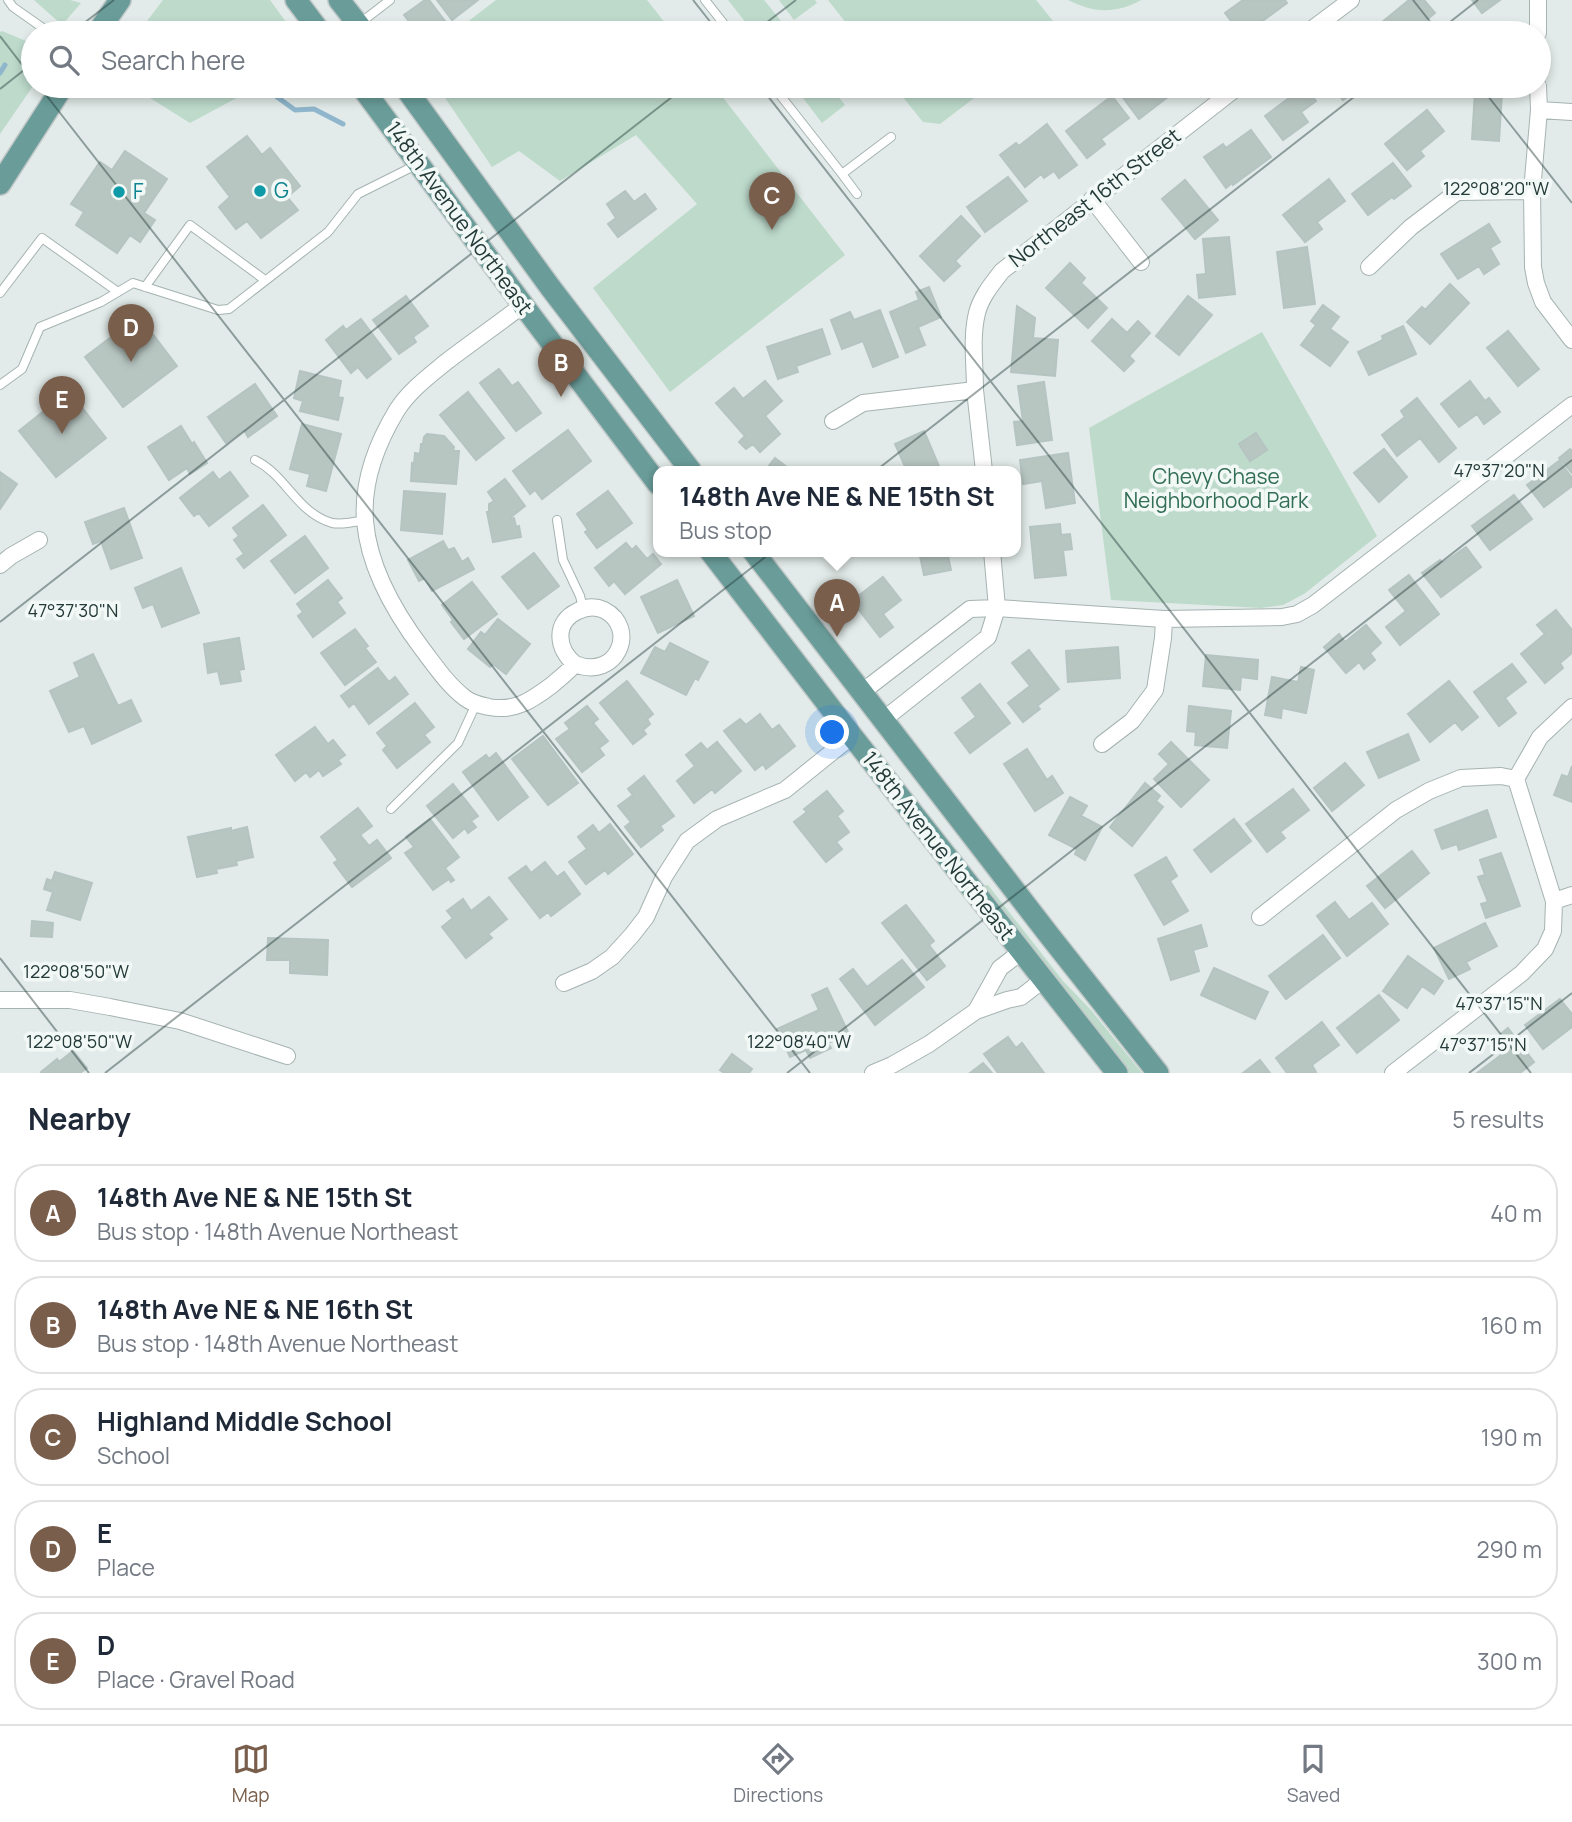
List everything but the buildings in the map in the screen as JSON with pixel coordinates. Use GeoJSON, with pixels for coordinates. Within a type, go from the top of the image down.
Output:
{"type":"FeatureCollection","features":[{"type":"Feature","properties":{"kind":"main road"},"geometry":{"type":"LineString","coordinates":[[296,0],[312,21]]}},
{"type":"Feature","properties":{"kind":"main road"},"geometry":{"type":"LineString","coordinates":[[339,0],[355,21]]}},
{"type":"Feature","properties":{"kind":"main road"},"geometry":{"type":"LineString","coordinates":[[104,21],[114,4]]}},
{"type":"Feature","properties":{"kind":"main road"},"geometry":{"type":"LineString","coordinates":[[0,184],[54,98]]}},
{"type":"Feature","properties":{"kind":"main road","name":"148th Avenue Northeast"},"geometry":{"type":"LineString","coordinates":[[370,98],[653,476]]}},
{"type":"Feature","properties":{"kind":"main road","name":"148th Avenue Northeast"},"geometry":{"type":"LineString","coordinates":[[413,98],[568,311],[687,466]]}},
{"type":"Feature","properties":{"kind":"main road"},"geometry":{"type":"LineString","coordinates":[[502,276],[513,268],[525,267],[568,311]]}},
{"type":"Feature","properties":{"kind":"main road","name":"148th Avenue Northeast"},"geometry":{"type":"LineString","coordinates":[[715,557],[1117,1073]]}},
{"type":"Feature","properties":{"kind":"main road","name":"148th Avenue Northeast"},"geometry":{"type":"LineString","coordinates":[[758,557],[1158,1073]]}},
{"type":"Feature","properties":{"kind":"main road"},"geometry":{"type":"LineString","coordinates":[[973,889],[973,881],[977,875],[990,878],[1019,909],[1049,935]]}},
{"type":"Feature","properties":{"kind":"street"},"geometry":{"type":"LineString","coordinates":[[1323,21],[1350,0]]}},
{"type":"Feature","properties":{"kind":"street"},"geometry":{"type":"LineString","coordinates":[[1538,0],[1538,21]]}},
{"type":"Feature","properties":{"kind":"street","name":"Northeast 16th Street"},"geometry":{"type":"LineString","coordinates":[[983,466],[975,390],[974,335],[977,312],[986,293],[1002,271],[1223,98]]}},
{"type":"Feature","properties":{"kind":"street"},"geometry":{"type":"LineString","coordinates":[[1538,98],[1532,191],[1533,267],[1543,302],[1572,340]]}},
{"type":"Feature","properties":{"kind":"street"},"geometry":{"type":"LineString","coordinates":[[1539,110],[1572,112]]}},
{"type":"Feature","properties":{"kind":"street"},"geometry":{"type":"LineString","coordinates":[[1369,267],[1411,227],[1457,192],[1532,191]]}},
{"type":"Feature","properties":{"kind":"street"},"geometry":{"type":"LineString","coordinates":[[1092,199],[1141,262]]}},
{"type":"Feature","properties":{"kind":"street"},"geometry":{"type":"LineString","coordinates":[[523,305],[423,380],[398,408],[375,451],[367,485],[365,520],[372,558],[387,597],[450,685],[466,699],[476,705],[500,709],[522,705],[575,664]]}},
{"type":"Feature","properties":{"kind":"street"},"geometry":{"type":"LineString","coordinates":[[833,421],[863,403],[975,390]]}},
{"type":"Feature","properties":{"kind":"street"},"geometry":{"type":"LineString","coordinates":[[862,692],[970,609],[998,608],[1164,619],[1282,617],[1297,614],[1572,405]]}},
{"type":"Feature","properties":{"kind":"street"},"geometry":{"type":"LineString","coordinates":[[0,565],[39,540]]}},
{"type":"Feature","properties":{"kind":"street"},"geometry":{"type":"LineString","coordinates":[[883,720],[988,637],[998,608],[993,557]]}},
{"type":"Feature","properties":{"kind":"street"},"geometry":{"type":"LineString","coordinates":[[583,608],[598,608],[613,617],[621,632],[619,649],[608,663],[592,668],[575,664],[564,652],[560,635],[567,619],[573,613],[583,608]]}},
{"type":"Feature","properties":{"kind":"street"},"geometry":{"type":"LineString","coordinates":[[1102,744],[1132,721],[1155,690],[1164,619]]}},
{"type":"Feature","properties":{"kind":"street"},"geometry":{"type":"LineString","coordinates":[[1392,1073],[1522,973],[1545,949],[1553,931],[1554,901],[1516,779],[1540,737],[1572,707]]}},
{"type":"Feature","properties":{"kind":"street"},"geometry":{"type":"LineString","coordinates":[[564,983],[592,971],[612,957],[632,935],[646,917],[664,877],[687,841],[717,819],[785,790],[852,736]]}},
{"type":"Feature","properties":{"kind":"street"},"geometry":{"type":"LineString","coordinates":[[1260,918],[1396,810],[1429,791],[1461,778],[1501,776],[1516,779]]}},
{"type":"Feature","properties":{"kind":"street"},"geometry":{"type":"LineString","coordinates":[[1554,901],[1572,895]]}},
{"type":"Feature","properties":{"kind":"street"},"geometry":{"type":"LineString","coordinates":[[976,1011],[1000,968],[1021,951]]}},
{"type":"Feature","properties":{"kind":"street"},"geometry":{"type":"LineString","coordinates":[[873,1073],[929,1044],[976,1011],[1021,996],[1043,980]]}},
{"type":"Feature","properties":{"kind":"street"},"geometry":{"type":"LineString","coordinates":[[0,1000],[70,1000],[110,1007],[180,1021],[287,1056]]}},
{"type":"Feature","properties":{"kind":"lane"},"geometry":{"type":"LineString","coordinates":[[8,0],[13,7],[33,21]]}},
{"type":"Feature","properties":{"kind":"lane"},"geometry":{"type":"LineString","coordinates":[[369,21],[390,0]]}},
{"type":"Feature","properties":{"kind":"lane"},"geometry":{"type":"LineString","coordinates":[[705,0],[722,21]]}},
{"type":"Feature","properties":{"kind":"lane"},"geometry":{"type":"LineString","coordinates":[[782,98],[857,194]]}},
{"type":"Feature","properties":{"kind":"lane"},"geometry":{"type":"LineString","coordinates":[[842,174],[891,137]]}},
{"type":"Feature","properties":{"kind":"lane"},"geometry":{"type":"LineString","coordinates":[[0,385],[22,369],[40,327],[101,302],[133,283],[218,310],[229,309],[328,232],[358,194],[419,163]]}},
{"type":"Feature","properties":{"kind":"lane"},"geometry":{"type":"LineString","coordinates":[[145,287],[190,225],[265,280]]}},
{"type":"Feature","properties":{"kind":"lane"},"geometry":{"type":"LineString","coordinates":[[0,293],[42,238],[118,292]]}},
{"type":"Feature","properties":{"kind":"lane"},"geometry":{"type":"LineString","coordinates":[[255,460],[268,466],[306,510],[333,523],[365,520]]}},
{"type":"Feature","properties":{"kind":"lane"},"geometry":{"type":"LineString","coordinates":[[557,520],[563,560],[583,608]]}},
{"type":"Feature","properties":{"kind":"lane"},"geometry":{"type":"LineString","coordinates":[[391,809],[457,743],[476,705]]}},
{"type":"Feature","properties":{"kind":"green space"},"geometry":{"type":"Polygon","coordinates":[[[34,0],[70,0],[81,3],[65,21],[58,21],[34,0]]]}},
{"type":"Feature","properties":{"kind":"green space"},"geometry":{"type":"Polygon","coordinates":[[[163,0],[270,0],[285,21],[147,21],[163,0]]]}},
{"type":"Feature","properties":{"kind":"green space"},"geometry":{"type":"Polygon","coordinates":[[[496,0],[647,0],[664,21],[469,21],[496,0]]]}},
{"type":"Feature","properties":{"kind":"green space"},"geometry":{"type":"Polygon","coordinates":[[[728,0],[764,0],[781,21],[745,21],[728,0]]]}},
{"type":"Feature","properties":{"kind":"green space"},"geometry":{"type":"Polygon","coordinates":[[[779,0],[815,0],[817,3],[794,20],[779,0]]]}},
{"type":"Feature","properties":{"kind":"green space"},"geometry":{"type":"Polygon","coordinates":[[[828,0],[1036,0],[1053,21],[845,21],[828,0]]]}},
{"type":"Feature","properties":{"kind":"green space"},"geometry":{"type":"Polygon","coordinates":[[[1068,0],[1141,0],[1123,8],[1105,10],[1068,0]]]}},
{"type":"Feature","properties":{"kind":"green space"},"geometry":{"type":"Polygon","coordinates":[[[0,32],[21,39],[21,98],[25,98],[0,134],[0,32]]]}},
{"type":"Feature","properties":{"kind":"green space"},"geometry":{"type":"Polygon","coordinates":[[[150,98],[237,98],[190,123],[150,98]]]}},
{"type":"Feature","properties":{"kind":"green space"},"geometry":{"type":"Polygon","coordinates":[[[445,98],[723,98],[845,255],[670,392],[593,288],[697,204],[636,135],[560,181],[519,151],[492,167],[445,98]]]}},
{"type":"Feature","properties":{"kind":"green space"},"geometry":{"type":"Polygon","coordinates":[[[803,98],[839,98],[845,105],[822,123],[803,98]]]}},
{"type":"Feature","properties":{"kind":"green space"},"geometry":{"type":"Polygon","coordinates":[[[904,98],[974,98],[940,124],[923,122],[904,98]]]}},
{"type":"Feature","properties":{"kind":"green space","name":"Chevy Chase Neighborhood Park"},"geometry":{"type":"Polygon","coordinates":[[[1262,332],[1377,536],[1304,594],[1283,605],[1261,608],[1111,600],[1089,428],[1262,332]]]}},
{"type":"Feature","properties":{"kind":"green space"},"geometry":{"type":"Polygon","coordinates":[[[988,885],[1063,981],[1091,1010],[1142,1073],[1126,1073],[983,889],[988,885]]]}},
{"type":"Feature","properties":{"kind":"waterway"},"geometry":{"type":"LineString","coordinates":[[0,73],[5,65]]}},
{"type":"Feature","properties":{"kind":"waterway"},"geometry":{"type":"LineString","coordinates":[[278,98],[295,110],[314,109],[343,124]]}},
{"type":"Feature","properties":{"kind":"place","name":"G"},"geometry":{"type":"Point","coordinates":[260,191]}},
{"type":"Feature","properties":{"kind":"place","name":"F"},"geometry":{"type":"Point","coordinates":[119,192]}},
{"type":"Feature","properties":{"kind":"place","name":"Highland Middle School"},"geometry":{"type":"Point","coordinates":[772,230]}},
{"type":"Feature","properties":{"kind":"place","name":"E"},"geometry":{"type":"Point","coordinates":[131,362]}},
{"type":"Feature","properties":{"kind":"place","name":"148th Ave NE & NE 16th St"},"geometry":{"type":"Point","coordinates":[561,397]}},
{"type":"Feature","properties":{"kind":"place","name":"D"},"geometry":{"type":"Point","coordinates":[62,434]}},
{"type":"Feature","properties":{"kind":"place","name":"148th Ave NE & NE 15th St"},"geometry":{"type":"Point","coordinates":[837,637]}}]}
